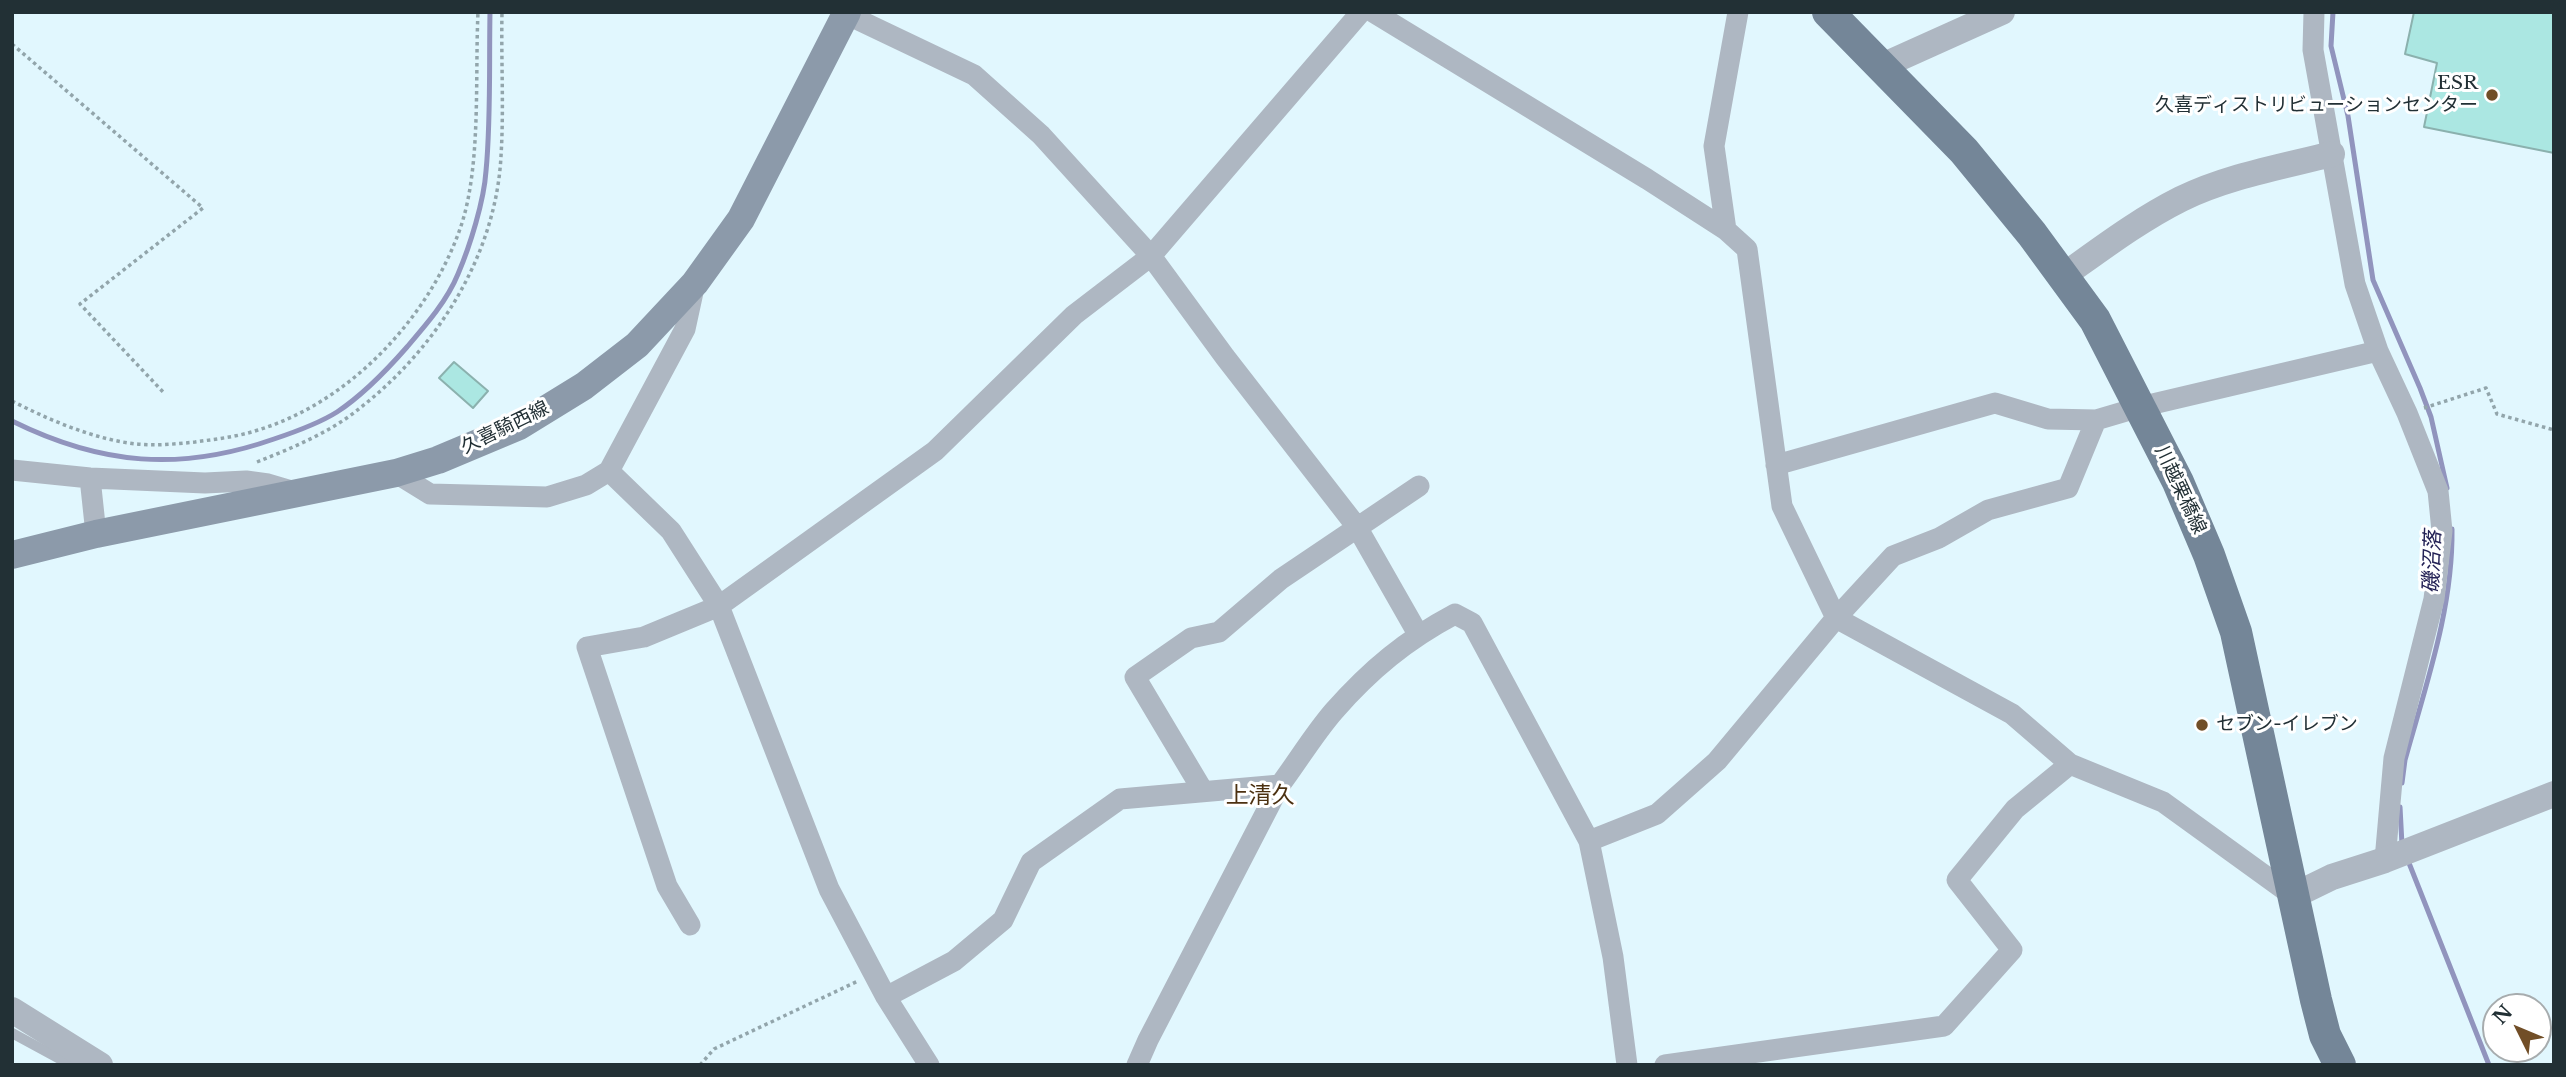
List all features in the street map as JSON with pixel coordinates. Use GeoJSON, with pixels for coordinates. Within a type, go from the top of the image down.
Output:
{"type":"FeatureCollection","features":[{"type":"Feature","properties":{"kind":"main road","name":"川越栗橋線"},"geometry":{"type":"LineString","coordinates":[[1828,12],[1964,151],[2032,234],[2095,320],[2178,482],[2209,555],[2236,632],[2325,1035],[2340,1065]]}},
{"type":"Feature","properties":{"kind":"main road","name":"久喜騎西線"},"geometry":{"type":"LineString","coordinates":[[12,555],[96,534],[396,473],[438,460],[519,426],[584,386],[637,345],[695,283],[741,219],[847,13]]}},
{"type":"Feature","properties":{"kind":"street"},"geometry":{"type":"LineString","coordinates":[[690,925],[667,886],[587,647],[644,636],[719,607],[935,451],[1074,315],[1151,256],[1361,12]]}},
{"type":"Feature","properties":{"kind":"street"},"geometry":{"type":"LineString","coordinates":[[1373,12],[1726,230],[1747,249],[1782,506],[1836,618],[2012,714],[2070,764],[2163,803],[2293,896],[2332,877],[2398,855],[2554,794]]}},
{"type":"Feature","properties":{"kind":"street"},"geometry":{"type":"LineString","coordinates":[[1726,230],[1714,146],[1738,12]]}},
{"type":"Feature","properties":{"kind":"street"},"geometry":{"type":"LineString","coordinates":[[1882,66],[2002,12]]}},
{"type":"Feature","properties":{"kind":"street"},"geometry":{"type":"LineString","coordinates":[[2314,12],[2313,50],[2355,284],[2378,351],[2438,491],[2442,531],[2434,598],[2394,758],[2398,855]]}},
{"type":"Feature","properties":{"kind":"street"},"geometry":{"type":"LineString","coordinates":[[847,13],[974,75],[1041,135],[1151,256],[1224,357],[1357,527],[1418,634]]}},
{"type":"Feature","properties":{"kind":"street"},"geometry":{"type":"LineString","coordinates":[[2063,276],[2120,235],[2181,199],[2228,181],[2332,154]]}},
{"type":"Feature","properties":{"kind":"street"},"geometry":{"type":"LineString","coordinates":[[396,473],[430,494],[548,497],[586,485],[609,471],[685,329],[695,283]]}},
{"type":"Feature","properties":{"kind":"street"},"geometry":{"type":"LineString","coordinates":[[1776,465],[1995,403],[2048,419],[2096,420],[2140,407],[2378,351]]}},
{"type":"Feature","properties":{"kind":"street"},"geometry":{"type":"LineString","coordinates":[[1589,841],[1657,814],[1717,761],[1836,618],[1893,556],[1939,538],[1988,510],[2068,488],[2096,420]]}},
{"type":"Feature","properties":{"kind":"street"},"geometry":{"type":"LineString","coordinates":[[12,470],[90,478],[205,483],[246,481],[296,492]]}},
{"type":"Feature","properties":{"kind":"street"},"geometry":{"type":"LineString","coordinates":[[609,471],[671,531],[719,607],[829,888],[886,997],[929,1065]]}},
{"type":"Feature","properties":{"kind":"street"},"geometry":{"type":"LineString","coordinates":[[90,478],[96,534]]}},
{"type":"Feature","properties":{"kind":"street"},"geometry":{"type":"LineString","coordinates":[[1203,791],[1135,677],[1191,638],[1219,632],[1281,579],[1419,486]]}},
{"type":"Feature","properties":{"kind":"street"},"geometry":{"type":"LineString","coordinates":[[1137,1065],[1280,785],[1333,712],[1380,665],[1418,634],[1455,614],[1472,623],[1589,841],[1613,957],[1627,1065]]}},
{"type":"Feature","properties":{"kind":"street"},"geometry":{"type":"LineString","coordinates":[[1665,1065],[1944,1026],[2012,950],[1957,880],[2015,809],[2070,764]]}},
{"type":"Feature","properties":{"kind":"street"},"geometry":{"type":"LineString","coordinates":[[886,997],[954,961],[1003,920],[1031,862],[1120,799],[1280,785]]}},
{"type":"Feature","properties":{"kind":"street"},"geometry":{"type":"LineString","coordinates":[[12,1010],[100,1065]]}},
{"type":"Feature","properties":{"kind":"lane"},"geometry":{"type":"LineString","coordinates":[[12,1033],[71,1065]]}},
{"type":"Feature","properties":{"kind":"path"},"geometry":{"type":"LineString","coordinates":[[12,401],[38,415],[83,431],[136,444],[177,444],[225,438],[258,430],[289,418],[333,393],[363,371],[420,309],[450,254],[462,222],[470,191],[478,12]]}},
{"type":"Feature","properties":{"kind":"path"},"geometry":{"type":"LineString","coordinates":[[249,466],[327,429],[359,409],[413,357],[454,303],[477,260],[495,201],[501,157],[502,12]]}},
{"type":"Feature","properties":{"kind":"path"},"geometry":{"type":"LineString","coordinates":[[12,44],[203,208],[80,304],[165,394]]}},
{"type":"Feature","properties":{"kind":"path"},"geometry":{"type":"LineString","coordinates":[[2423,408],[2486,388],[2497,414],[2554,430]]}},
{"type":"Feature","properties":{"kind":"path"},"geometry":{"type":"LineString","coordinates":[[701,1065],[714,1049],[874,974]]}},
{"type":"Feature","properties":{"kind":"building","name":"ESR 久喜ディストリビューションセンター"},"geometry":{"type":"Polygon","coordinates":[[[2414,12],[2554,12],[2554,153],[2424,127],[2437,63],[2405,54],[2414,12]]]}},
{"type":"Feature","properties":{"kind":"building"},"geometry":{"type":"Polygon","coordinates":[[[454,362],[488,391],[473,408],[439,378],[454,362]]]}},
{"type":"Feature","properties":{"kind":"waterway"},"geometry":{"type":"LineString","coordinates":[[12,421],[45,436],[109,455],[173,459],[239,450],[290,434],[330,416],[365,390],[407,347],[442,303],[458,274],[472,237],[486,171],[490,12]]}},
{"type":"Feature","properties":{"kind":"waterway","name":"磯沼落"},"geometry":{"type":"LineString","coordinates":[[2333,12],[2331,46],[2348,116],[2373,280],[2431,417],[2447,488]]}},
{"type":"Feature","properties":{"kind":"waterway","name":"磯沼落"},"geometry":{"type":"LineString","coordinates":[[2402,783],[2405,760],[2443,617],[2452,529]]}},
{"type":"Feature","properties":{"kind":"waterway","name":"磯沼落"},"geometry":{"type":"LineString","coordinates":[[2400,807],[2402,845]]}},
{"type":"Feature","properties":{"kind":"waterway","name":"磯沼落"},"geometry":{"type":"LineString","coordinates":[[2407,858],[2489,1065]]}},
{"type":"Feature","properties":{"kind":"place","name":"ESR 久喜ディストリビューションセンター"},"geometry":{"type":"Point","coordinates":[2492,95]}},
{"type":"Feature","properties":{"kind":"place","name":"セブン-イレブン"},"geometry":{"type":"Point","coordinates":[2202,725]}},
{"type":"Feature","properties":{"kind":"district","name":"上清久"},"geometry":{"type":"Point","coordinates":[1260,797]}}]}
